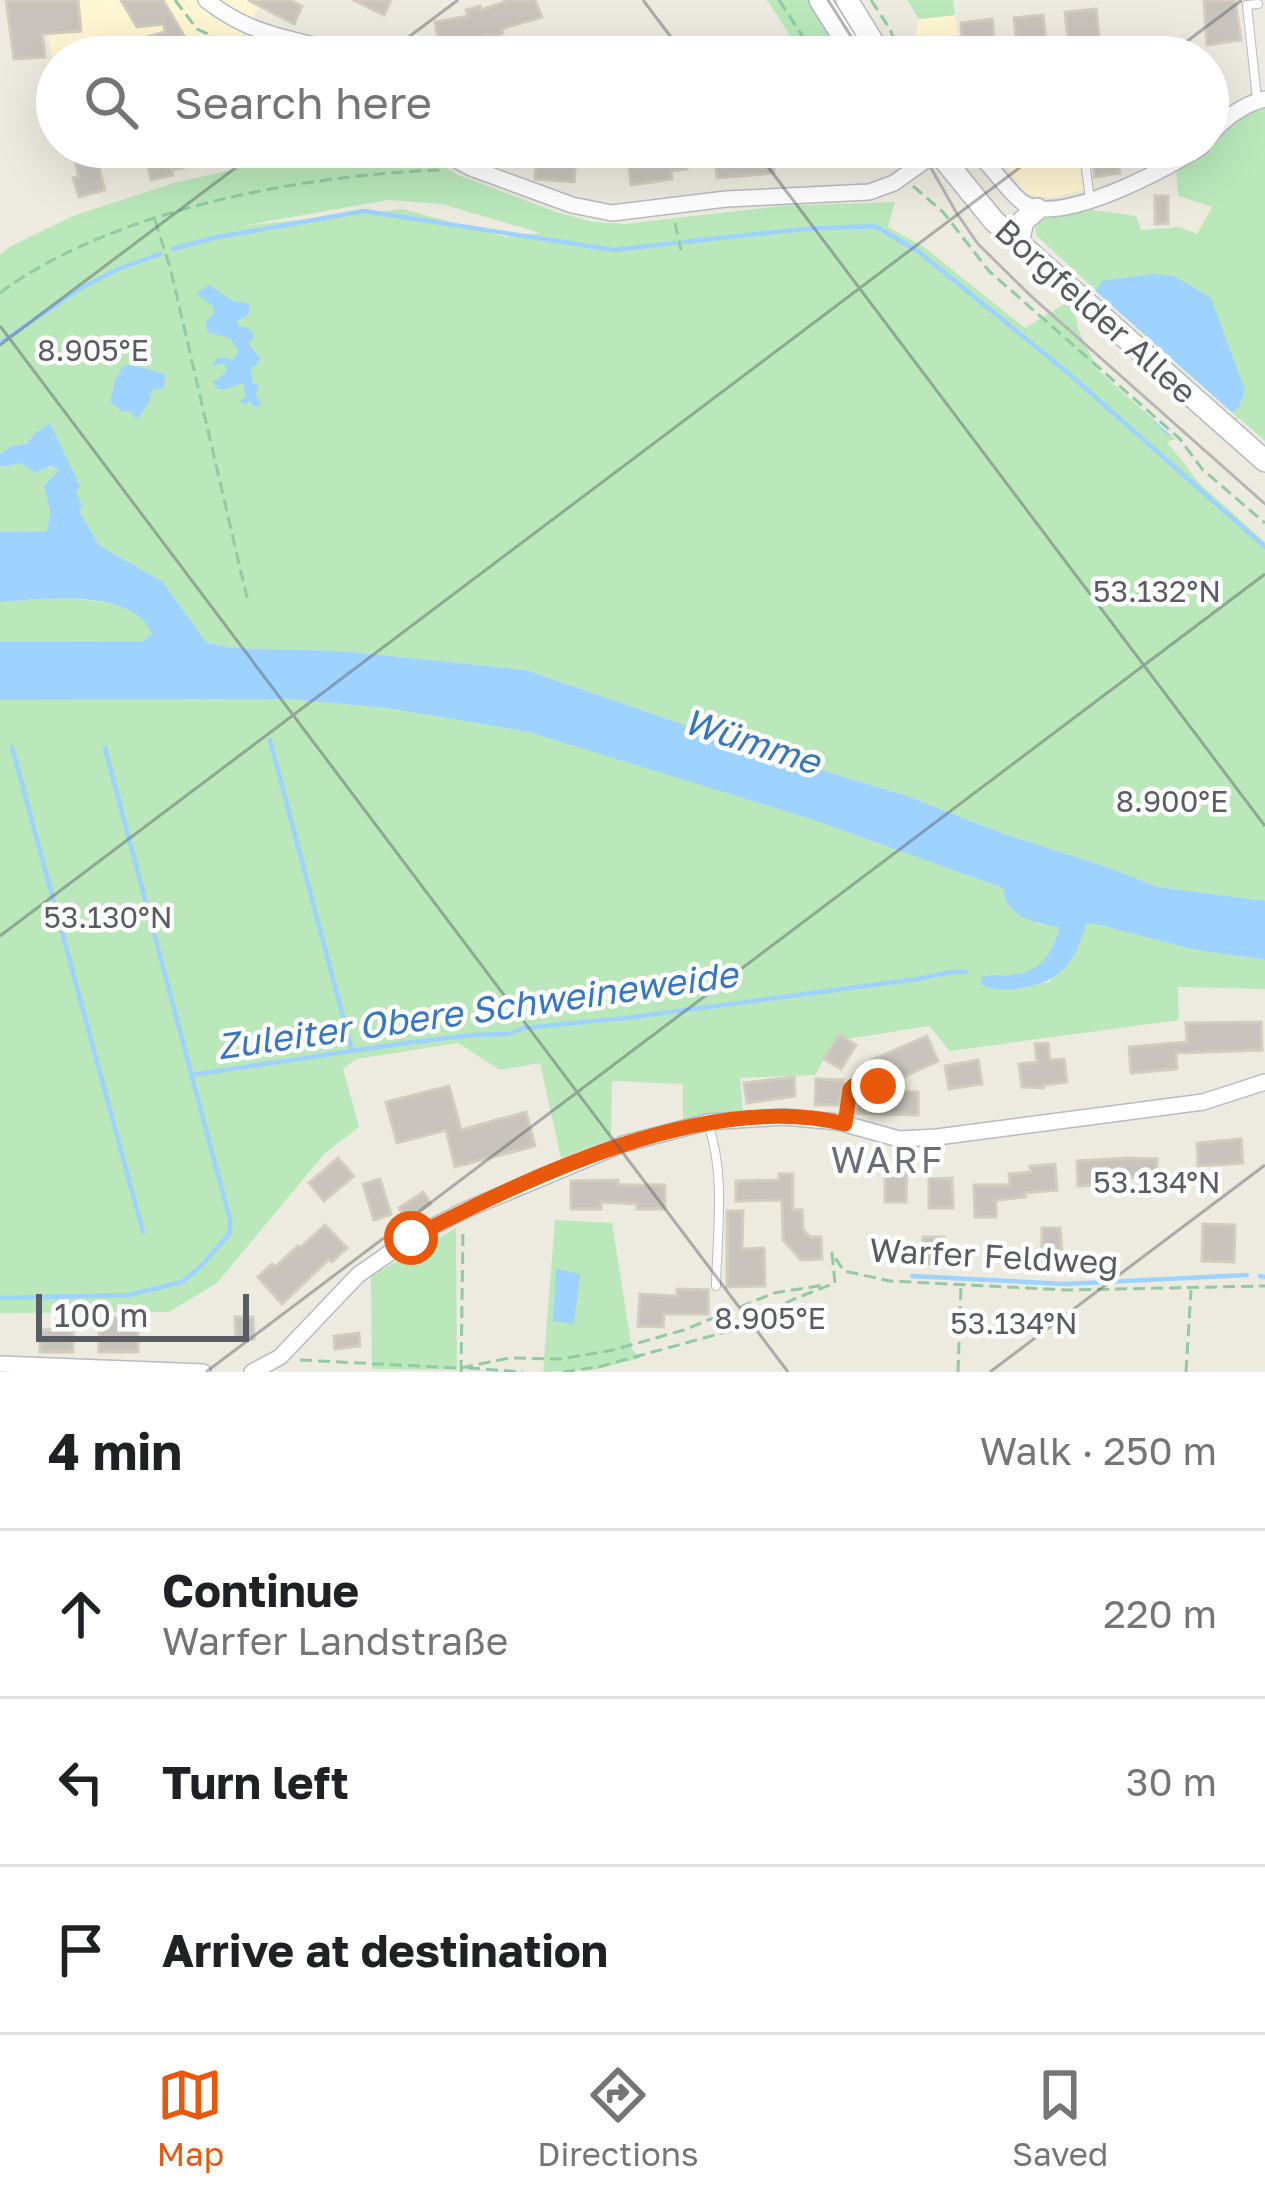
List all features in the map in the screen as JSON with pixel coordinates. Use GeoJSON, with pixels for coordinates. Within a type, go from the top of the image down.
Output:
{"type":"FeatureCollection","features":[{"type":"Feature","properties":{"kind":"main road"},"geometry":{"type":"LineString","coordinates":[[820,0],[843,36]]}},
{"type":"Feature","properties":{"kind":"main road"},"geometry":{"type":"LineString","coordinates":[[848,0],[875,36]]}},
{"type":"Feature","properties":{"kind":"main road","name":"Borgfelder Allee"},"geometry":{"type":"LineString","coordinates":[[951,168],[972,197],[1018,243],[1265,461]]}},
{"type":"Feature","properties":{"kind":"main road"},"geometry":{"type":"LineString","coordinates":[[1018,243],[1023,221],[1037,209]]}},
{"type":"Feature","properties":{"kind":"street"},"geometry":{"type":"LineString","coordinates":[[206,0],[226,16],[276,36]]}},
{"type":"Feature","properties":{"kind":"street"},"geometry":{"type":"LineString","coordinates":[[1229,118],[1261,99]]}},
{"type":"Feature","properties":{"kind":"street"},"geometry":{"type":"LineString","coordinates":[[472,168],[572,206],[612,213],[726,200],[869,192],[883,189],[914,168]]}},
{"type":"Feature","properties":{"kind":"street"},"geometry":{"type":"LineString","coordinates":[[991,168],[1022,202],[1037,209],[1090,200],[1165,168]]}},
{"type":"Feature","properties":{"kind":"street"},"geometry":{"type":"LineString","coordinates":[[252,1372],[280,1357],[358,1275],[411,1238],[603,1150],[708,1122],[784,1117],[845,1124],[899,1139],[937,1137],[1203,1102],[1265,1082]]}},
{"type":"Feature","properties":{"kind":"street"},"geometry":{"type":"LineString","coordinates":[[0,1364],[203,1372]]}},
{"type":"Feature","properties":{"kind":"lane"},"geometry":{"type":"LineString","coordinates":[[1258,4],[1247,5],[1261,99]]}},
{"type":"Feature","properties":{"kind":"lane"},"geometry":{"type":"LineString","coordinates":[[1086,168],[1090,200]]}},
{"type":"Feature","properties":{"kind":"lane"},"geometry":{"type":"LineString","coordinates":[[845,1124],[850,1089],[878,1086]]}},
{"type":"Feature","properties":{"kind":"lane"},"geometry":{"type":"LineString","coordinates":[[708,1122],[715,1142],[718,1188],[716,1286]]}},
{"type":"Feature","properties":{"kind":"path"},"geometry":{"type":"LineString","coordinates":[[175,0],[196,29],[212,36]]}},
{"type":"Feature","properties":{"kind":"path"},"geometry":{"type":"LineString","coordinates":[[779,0],[802,36]]}},
{"type":"Feature","properties":{"kind":"path"},"geometry":{"type":"LineString","coordinates":[[871,0],[890,36]]}},
{"type":"Feature","properties":{"kind":"path"},"geometry":{"type":"LineString","coordinates":[[0,293],[60,254],[154,219],[314,182],[472,168]]}},
{"type":"Feature","properties":{"kind":"path"},"geometry":{"type":"LineString","coordinates":[[899,168],[943,212],[989,271],[1180,439],[1202,469],[1265,523]]}},
{"type":"Feature","properties":{"kind":"path"},"geometry":{"type":"LineString","coordinates":[[671,207],[681,250]]}},
{"type":"Feature","properties":{"kind":"path"},"geometry":{"type":"LineString","coordinates":[[154,219],[171,271],[248,598]]}},
{"type":"Feature","properties":{"kind":"path"},"geometry":{"type":"LineString","coordinates":[[461,1370],[463,1211]]}},
{"type":"Feature","properties":{"kind":"path","name":"Warfer Feldweg"},"geometry":{"type":"LineString","coordinates":[[563,1372],[733,1330],[835,1283],[832,1253],[844,1271],[890,1281],[1066,1290],[1265,1286]]}},
{"type":"Feature","properties":{"kind":"path"},"geometry":{"type":"LineString","coordinates":[[461,1370],[509,1358],[561,1359],[613,1350],[684,1330],[774,1293],[835,1283]]}},
{"type":"Feature","properties":{"kind":"path"},"geometry":{"type":"LineString","coordinates":[[958,1372],[961,1283]]}},
{"type":"Feature","properties":{"kind":"path"},"geometry":{"type":"LineString","coordinates":[[1186,1372],[1191,1287]]}},
{"type":"Feature","properties":{"kind":"path"},"geometry":{"type":"LineString","coordinates":[[280,1357],[523,1372]]}},
{"type":"Feature","properties":{"kind":"shaded area"},"geometry":{"type":"Polygon","coordinates":[[[42,0],[263,0],[242,36],[48,36],[42,0]]]}},
{"type":"Feature","properties":{"kind":"shaded area"},"geometry":{"type":"Polygon","coordinates":[[[955,15],[958,36],[915,36],[919,19],[955,15]]]}},
{"type":"Feature","properties":{"kind":"shaded area"},"geometry":{"type":"Polygon","coordinates":[[[1007,168],[1080,168],[1084,190],[1051,198],[1026,194],[1007,168]]]}},
{"type":"Feature","properties":{"kind":"green space"},"geometry":{"type":"Polygon","coordinates":[[[767,0],[812,0],[835,36],[790,36],[767,0]]]}},
{"type":"Feature","properties":{"kind":"green space"},"geometry":{"type":"Polygon","coordinates":[[[907,0],[953,0],[955,15],[919,19],[907,0]]]}},
{"type":"Feature","properties":{"kind":"green space"},"geometry":{"type":"Polygon","coordinates":[[[1265,107],[1265,441],[1239,418],[1167,442],[1201,485],[1265,542],[1265,901],[1158,887],[907,796],[762,752],[526,670],[342,651],[232,648],[206,642],[163,582],[99,545],[79,511],[51,424],[27,444],[11,446],[0,454],[0,254],[73,216],[174,183],[239,168],[447,168],[559,213],[625,224],[781,206],[895,202],[888,227],[924,247],[1025,328],[1092,287],[1036,235],[1040,219],[1092,210],[1136,216],[1141,230],[1180,227],[1197,234],[1212,207],[1178,196],[1176,168],[1229,168],[1229,127],[1265,107]],[[388,200],[242,226],[403,209],[506,237],[540,233],[442,204],[388,200]]]}},
{"type":"Feature","properties":{"kind":"green space"},"geometry":{"type":"Polygon","coordinates":[[[0,465],[60,469],[44,485],[50,512],[47,531],[0,532],[0,465]]]}},
{"type":"Feature","properties":{"kind":"green space"},"geometry":{"type":"Polygon","coordinates":[[[57,598],[124,608],[145,622],[152,634],[143,641],[0,642],[0,602],[57,598]]]}},
{"type":"Feature","properties":{"kind":"green space"},"geometry":{"type":"Polygon","coordinates":[[[288,699],[387,708],[529,732],[811,819],[1003,888],[1038,924],[1059,926],[1040,965],[998,976],[1003,990],[1049,982],[1085,924],[1265,960],[1265,989],[1178,987],[1179,1020],[950,1051],[929,1026],[834,1041],[815,1075],[740,1078],[743,1111],[683,1122],[683,1084],[612,1081],[611,1139],[561,1158],[540,1063],[500,1070],[458,1043],[356,1059],[343,1069],[359,1127],[324,1154],[217,1283],[169,1312],[0,1313],[0,700],[288,699]]]}},
{"type":"Feature","properties":{"kind":"green space"},"geometry":{"type":"Polygon","coordinates":[[[555,1220],[612,1223],[632,1349],[640,1358],[598,1369],[543,1372],[555,1220]]]}},
{"type":"Feature","properties":{"kind":"green space"},"geometry":{"type":"Polygon","coordinates":[[[456,1228],[457,1370],[372,1369],[371,1276],[456,1228]]]}},
{"type":"Feature","properties":{"kind":"water"},"geometry":{"type":"Polygon","coordinates":[[[1174,276],[1211,298],[1245,390],[1239,407],[1203,429],[1168,436],[1105,372],[1080,310],[1103,281],[1174,276]]]}},
{"type":"Feature","properties":{"kind":"water"},"geometry":{"type":"Polygon","coordinates":[[[209,285],[233,301],[249,304],[249,314],[237,321],[253,334],[248,343],[260,358],[251,368],[261,405],[240,401],[246,397],[243,383],[223,390],[213,382],[226,372],[225,363],[212,365],[218,357],[233,360],[239,350],[229,338],[207,332],[206,321],[214,307],[196,293],[209,285]]]}},
{"type":"Feature","properties":{"kind":"water"},"geometry":{"type":"Polygon","coordinates":[[[123,366],[165,374],[164,389],[152,390],[149,402],[135,418],[110,401],[123,366]]]}},
{"type":"Feature","properties":{"kind":"water"},"geometry":{"type":"Polygon","coordinates":[[[50,423],[80,486],[76,492],[82,505],[79,511],[99,545],[163,582],[206,642],[232,648],[342,651],[526,670],[762,752],[907,796],[1158,887],[1265,901],[1265,960],[1192,949],[1086,924],[1077,949],[1057,975],[1021,988],[992,988],[982,985],[981,978],[1038,966],[1049,954],[1059,927],[1015,912],[1003,888],[811,819],[529,732],[387,708],[288,699],[0,700],[0,642],[143,641],[152,634],[142,619],[107,602],[62,598],[0,602],[0,532],[47,531],[50,512],[44,485],[59,470],[50,466],[35,473],[21,463],[3,467],[0,454],[11,446],[27,444],[50,423]]]}},
{"type":"Feature","properties":{"kind":"water"},"geometry":{"type":"Polygon","coordinates":[[[556,1269],[580,1274],[574,1324],[553,1321],[556,1269]]]}},
{"type":"Feature","properties":{"kind":"pier"},"geometry":{"type":"Polygon","coordinates":[[[1091,287],[1237,417],[1176,440],[1098,370],[1074,310],[1091,287]]]}},
{"type":"Feature","properties":{"kind":"building"},"geometry":{"type":"Polygon","coordinates":[[[6,0],[78,0],[81,31],[36,36],[36,58],[14,59],[6,0]]]}},
{"type":"Feature","properties":{"kind":"building"},"geometry":{"type":"Polygon","coordinates":[[[121,0],[163,0],[184,36],[150,36],[165,32],[164,24],[137,27],[121,0]]]}},
{"type":"Feature","properties":{"kind":"building"},"geometry":{"type":"Polygon","coordinates":[[[248,0],[289,0],[302,6],[294,24],[248,0]]]}},
{"type":"Feature","properties":{"kind":"building"},"geometry":{"type":"Polygon","coordinates":[[[353,0],[391,0],[384,15],[353,0]]]}},
{"type":"Feature","properties":{"kind":"building"},"geometry":{"type":"Polygon","coordinates":[[[535,0],[542,17],[501,29],[503,33],[495,36],[437,36],[435,22],[505,2],[535,0]]]}},
{"type":"Feature","properties":{"kind":"building"},"geometry":{"type":"Polygon","coordinates":[[[1204,0],[1235,0],[1241,40],[1206,36],[1204,0]]]}},
{"type":"Feature","properties":{"kind":"building"},"geometry":{"type":"Polygon","coordinates":[[[1096,9],[1099,36],[1068,36],[1065,12],[1096,9]]]}},
{"type":"Feature","properties":{"kind":"building"},"geometry":{"type":"Polygon","coordinates":[[[1043,15],[1045,36],[1016,36],[1014,18],[1043,15]]]}},
{"type":"Feature","properties":{"kind":"building"},"geometry":{"type":"Polygon","coordinates":[[[992,19],[994,36],[962,36],[961,23],[992,19]]]}},
{"type":"Feature","properties":{"kind":"building"},"geometry":{"type":"Polygon","coordinates":[[[77,168],[99,168],[105,190],[79,197],[73,178],[79,176],[77,168]]]}},
{"type":"Feature","properties":{"kind":"building"},"geometry":{"type":"Polygon","coordinates":[[[149,168],[181,168],[172,170],[173,175],[151,180],[149,168]]]}},
{"type":"Feature","properties":{"kind":"building"},"geometry":{"type":"Polygon","coordinates":[[[536,168],[575,168],[574,182],[535,179],[536,168]]]}},
{"type":"Feature","properties":{"kind":"building"},"geometry":{"type":"Polygon","coordinates":[[[629,168],[687,168],[671,171],[672,179],[631,185],[629,168]]]}},
{"type":"Feature","properties":{"kind":"building"},"geometry":{"type":"Polygon","coordinates":[[[716,168],[774,168],[774,173],[717,178],[716,168]]]}},
{"type":"Feature","properties":{"kind":"building"},"geometry":{"type":"Polygon","coordinates":[[[1094,168],[1119,168],[1120,173],[1095,177],[1094,168]]]}},
{"type":"Feature","properties":{"kind":"building"},"geometry":{"type":"Polygon","coordinates":[[[1155,196],[1168,196],[1168,224],[1155,224],[1155,196]]]}},
{"type":"Feature","properties":{"kind":"building"},"geometry":{"type":"Polygon","coordinates":[[[1261,1022],[1262,1050],[1176,1053],[1177,1069],[1131,1073],[1129,1047],[1187,1042],[1186,1023],[1261,1022]]]}},
{"type":"Feature","properties":{"kind":"building"},"geometry":{"type":"Polygon","coordinates":[[[839,1035],[856,1045],[841,1069],[824,1059],[839,1035]]]}},
{"type":"Feature","properties":{"kind":"building"},"geometry":{"type":"Polygon","coordinates":[[[927,1036],[938,1061],[886,1085],[872,1060],[927,1036]]]}},
{"type":"Feature","properties":{"kind":"building"},"geometry":{"type":"Polygon","coordinates":[[[1048,1043],[1050,1060],[1064,1059],[1067,1082],[1022,1087],[1019,1064],[1037,1062],[1035,1044],[1048,1043]]]}},
{"type":"Feature","properties":{"kind":"building"},"geometry":{"type":"Polygon","coordinates":[[[978,1060],[982,1084],[949,1089],[945,1066],[978,1060]]]}},
{"type":"Feature","properties":{"kind":"building"},"geometry":{"type":"Polygon","coordinates":[[[794,1077],[795,1096],[747,1103],[744,1083],[794,1077]]]}},
{"type":"Feature","properties":{"kind":"building"},"geometry":{"type":"Polygon","coordinates":[[[816,1079],[844,1080],[839,1105],[815,1105],[816,1079]]]}},
{"type":"Feature","properties":{"kind":"building"},"geometry":{"type":"Polygon","coordinates":[[[449,1086],[461,1130],[526,1112],[535,1146],[455,1167],[446,1130],[397,1143],[386,1102],[449,1086]]]}},
{"type":"Feature","properties":{"kind":"building"},"geometry":{"type":"Polygon","coordinates":[[[918,1092],[918,1115],[855,1113],[858,1094],[918,1092]]]}},
{"type":"Feature","properties":{"kind":"building"},"geometry":{"type":"Polygon","coordinates":[[[1241,1139],[1243,1163],[1198,1166],[1197,1143],[1241,1139]]]}},
{"type":"Feature","properties":{"kind":"building"},"geometry":{"type":"Polygon","coordinates":[[[338,1158],[354,1176],[324,1201],[309,1183],[338,1158]]]}},
{"type":"Feature","properties":{"kind":"building"},"geometry":{"type":"Polygon","coordinates":[[[1157,1159],[1157,1178],[1110,1177],[1110,1185],[1078,1186],[1077,1161],[1157,1159]]]}},
{"type":"Feature","properties":{"kind":"building"},"geometry":{"type":"Polygon","coordinates":[[[1055,1164],[1057,1190],[996,1200],[996,1217],[975,1217],[974,1185],[1010,1185],[1009,1174],[1055,1164]]]}},
{"type":"Feature","properties":{"kind":"building"},"geometry":{"type":"Polygon","coordinates":[[[885,1170],[907,1170],[906,1202],[885,1202],[885,1170]]]}},
{"type":"Feature","properties":{"kind":"building"},"geometry":{"type":"Polygon","coordinates":[[[779,1174],[793,1174],[793,1210],[802,1210],[803,1230],[810,1237],[821,1237],[822,1259],[801,1260],[783,1240],[782,1200],[736,1201],[736,1181],[779,1180],[779,1174]]]}},
{"type":"Feature","properties":{"kind":"building"},"geometry":{"type":"Polygon","coordinates":[[[952,1178],[953,1208],[929,1208],[929,1179],[952,1178]]]}},
{"type":"Feature","properties":{"kind":"building"},"geometry":{"type":"Polygon","coordinates":[[[380,1179],[391,1214],[374,1220],[363,1184],[380,1179]]]}},
{"type":"Feature","properties":{"kind":"building"},"geometry":{"type":"Polygon","coordinates":[[[618,1180],[618,1185],[665,1185],[665,1209],[601,1202],[601,1209],[571,1209],[571,1181],[618,1180]]]}},
{"type":"Feature","properties":{"kind":"building"},"geometry":{"type":"Polygon","coordinates":[[[423,1192],[431,1204],[407,1220],[399,1208],[423,1192]]]}},
{"type":"Feature","properties":{"kind":"building"},"geometry":{"type":"Polygon","coordinates":[[[727,1211],[743,1211],[742,1249],[764,1248],[765,1286],[727,1287],[727,1211]]]}},
{"type":"Feature","properties":{"kind":"building"},"geometry":{"type":"Polygon","coordinates":[[[1203,1224],[1235,1225],[1234,1262],[1202,1261],[1203,1224]]]}},
{"type":"Feature","properties":{"kind":"building"},"geometry":{"type":"Polygon","coordinates":[[[325,1225],[347,1248],[282,1304],[258,1277],[325,1225]]]}},
{"type":"Feature","properties":{"kind":"building"},"geometry":{"type":"Polygon","coordinates":[[[1042,1228],[1060,1228],[1063,1266],[1042,1266],[1042,1228]]]}},
{"type":"Feature","properties":{"kind":"building"},"geometry":{"type":"Polygon","coordinates":[[[923,1237],[944,1237],[943,1264],[923,1264],[923,1237]]]}},
{"type":"Feature","properties":{"kind":"building"},"geometry":{"type":"Polygon","coordinates":[[[677,1289],[708,1290],[708,1314],[664,1314],[663,1327],[638,1326],[640,1294],[677,1296],[677,1289]]]}},
{"type":"Feature","properties":{"kind":"building"},"geometry":{"type":"Polygon","coordinates":[[[138,1317],[138,1352],[99,1352],[99,1318],[138,1317]]]}},
{"type":"Feature","properties":{"kind":"building"},"geometry":{"type":"Polygon","coordinates":[[[235,1317],[253,1317],[254,1339],[236,1340],[235,1317]]]}},
{"type":"Feature","properties":{"kind":"building"},"geometry":{"type":"Polygon","coordinates":[[[73,1329],[73,1352],[40,1352],[40,1330],[73,1329]]]}},
{"type":"Feature","properties":{"kind":"building"},"geometry":{"type":"Polygon","coordinates":[[[359,1333],[360,1346],[335,1349],[334,1336],[359,1333]]]}},
{"type":"Feature","properties":{"kind":"waterway"},"geometry":{"type":"LineString","coordinates":[[173,249],[364,211],[614,250],[675,243]]}},
{"type":"Feature","properties":{"kind":"waterway"},"geometry":{"type":"LineString","coordinates":[[684,242],[875,226],[919,252],[1067,372],[1265,547]]}},
{"type":"Feature","properties":{"kind":"waterway"},"geometry":{"type":"LineString","coordinates":[[0,343],[79,289],[160,254]]}},
{"type":"Feature","properties":{"kind":"waterway"},"geometry":{"type":"LineString","coordinates":[[270,740],[352,1051]]}},
{"type":"Feature","properties":{"kind":"waterway"},"geometry":{"type":"LineString","coordinates":[[12,747],[143,1232]]}},
{"type":"Feature","properties":{"kind":"waterway","name":"Zuleiter Obere Schweineweide"},"geometry":{"type":"LineString","coordinates":[[0,1298],[129,1295],[182,1282],[230,1233],[105,748]]}},
{"type":"Feature","properties":{"kind":"waterway","name":"Zuleiter Obere Schweineweide"},"geometry":{"type":"LineString","coordinates":[[191,1075],[966,972]]}},
{"type":"Feature","properties":{"kind":"waterway"},"geometry":{"type":"LineString","coordinates":[[912,1276],[1065,1284],[1247,1275]]}},
{"type":"Feature","properties":{"kind":"waterway"},"geometry":{"type":"LineString","coordinates":[[1260,1276],[1265,1277]]}},
{"type":"Feature","properties":{"kind":"tram line"},"geometry":{"type":"LineString","coordinates":[[828,0],[851,36]]}},
{"type":"Feature","properties":{"kind":"tram line"},"geometry":{"type":"LineString","coordinates":[[931,168],[978,244],[1265,504]]}},
{"type":"Feature","properties":{"kind":"district","name":"WARF"},"geometry":{"type":"Point","coordinates":[888,1160]}},
{"type":"Feature","properties":{"kind":"route"},"geometry":{"type":"LineString","coordinates":[[411,1238],[463,1211],[623,1144],[708,1122],[784,1117],[845,1124],[850,1089],[878,1086]]}},
{"type":"Feature","properties":{"kind":"water label","name":"Wümme"},"geometry":{"type":"Point","coordinates":[752,741]}}]}
